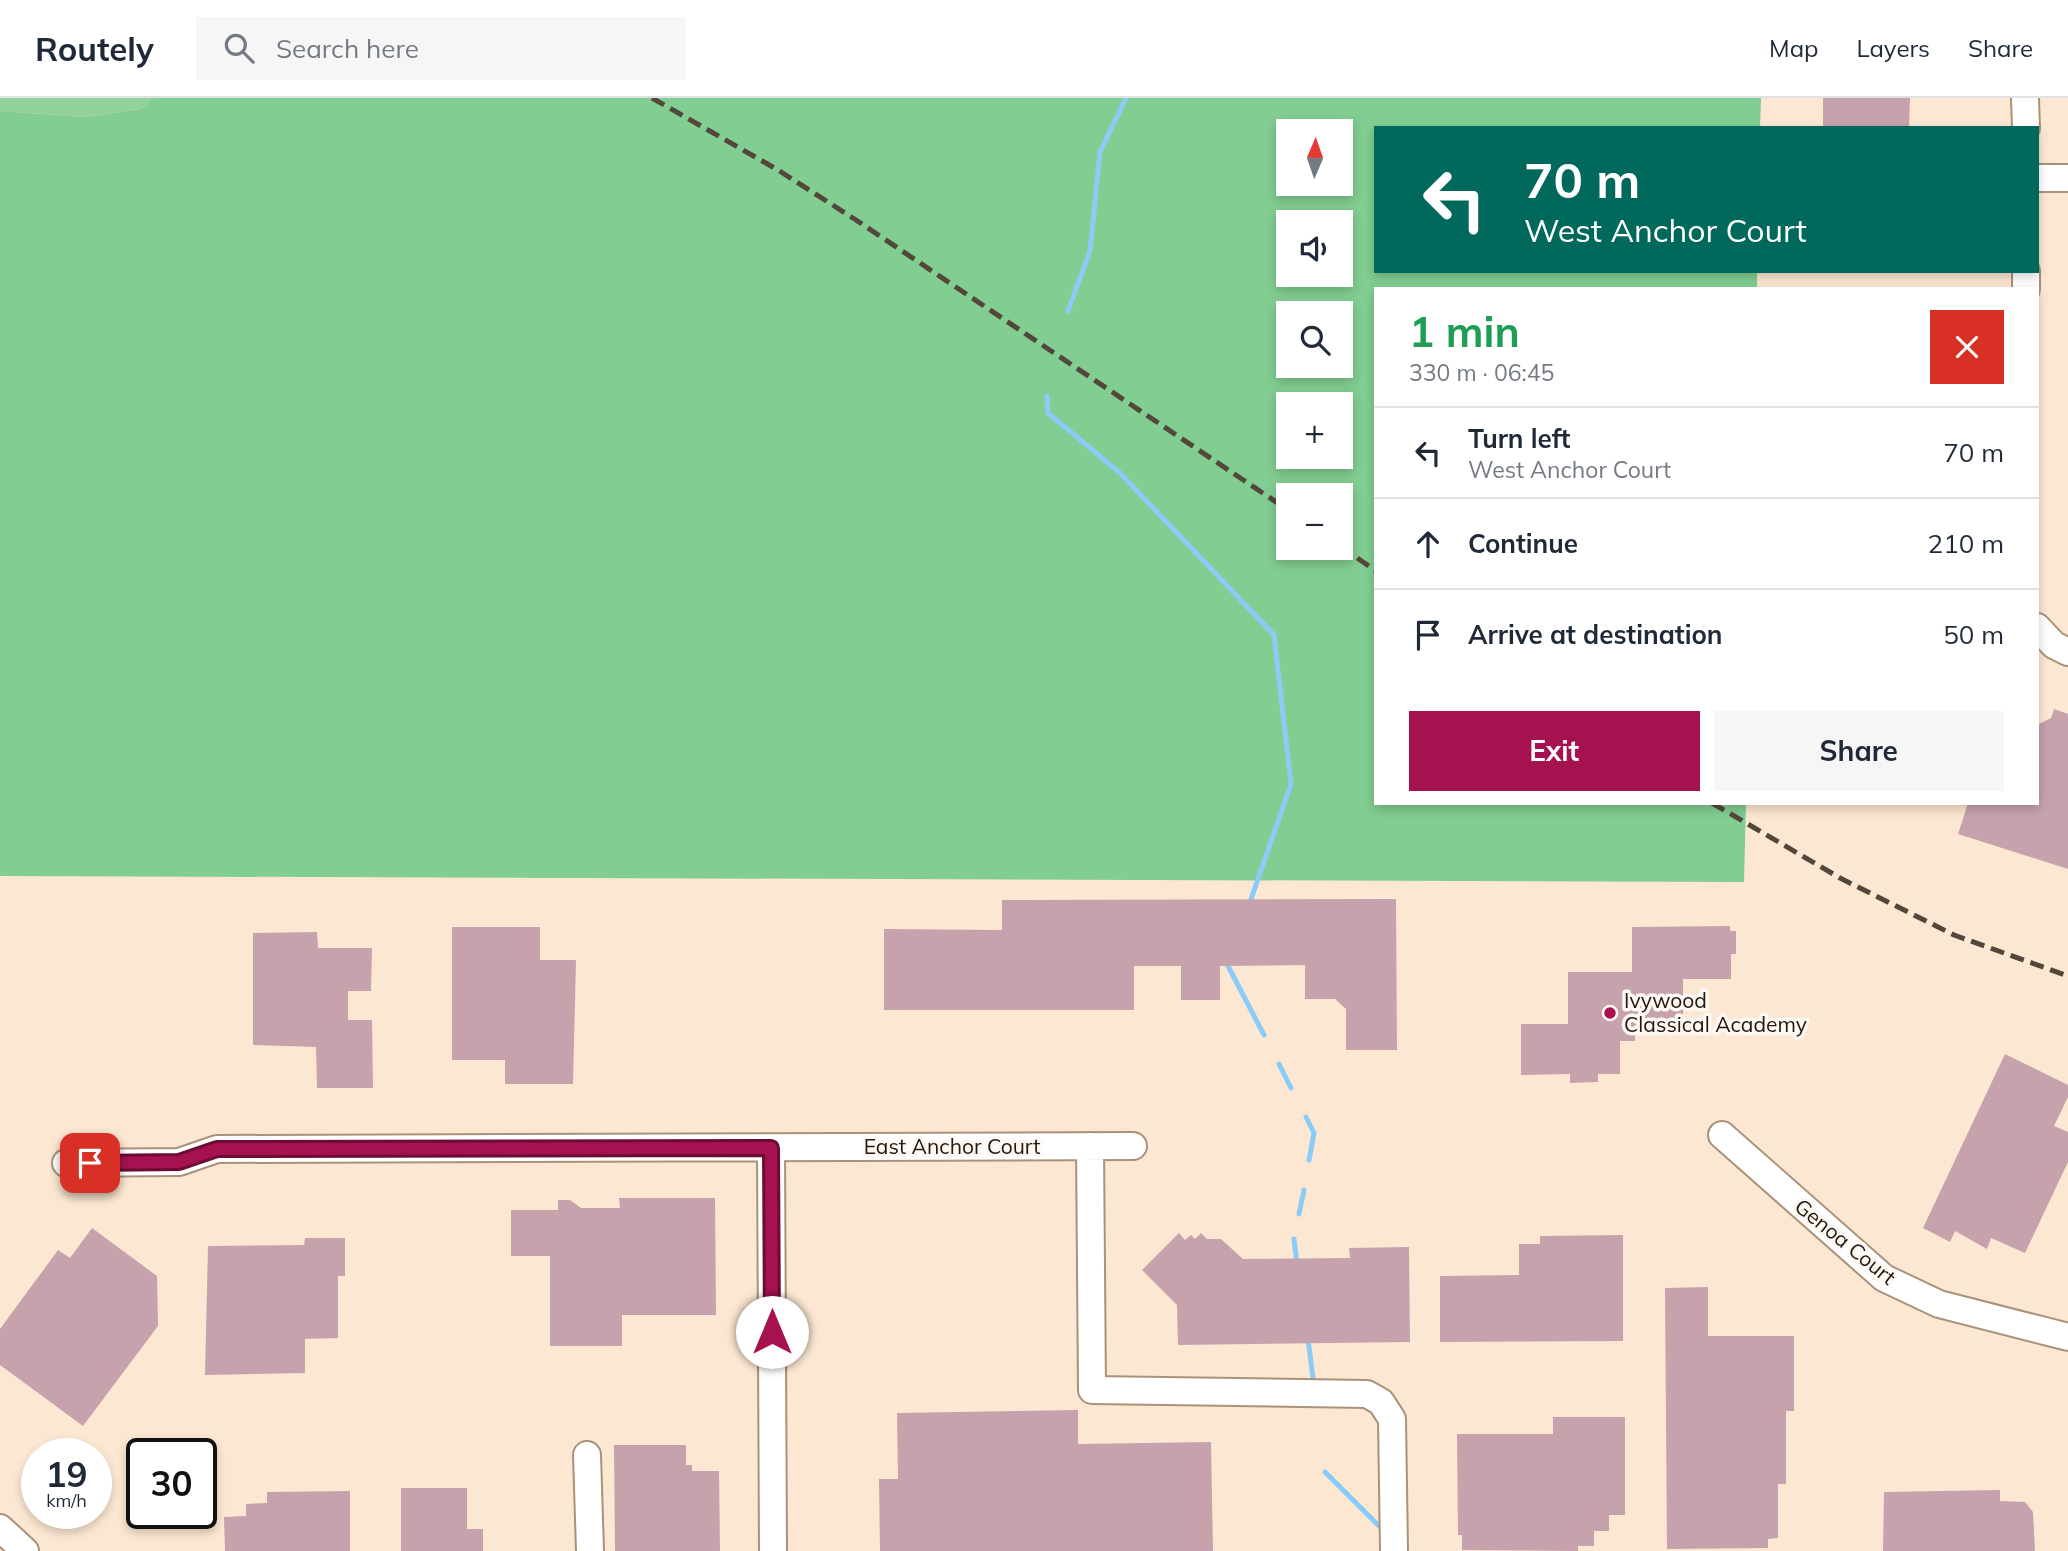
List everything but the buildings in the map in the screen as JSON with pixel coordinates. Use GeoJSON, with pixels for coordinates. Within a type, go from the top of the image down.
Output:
{"type":"FeatureCollection","features":[{"type":"Feature","properties":{"kind":"street"},"geometry":{"type":"LineString","coordinates":[[2025,98],[2026,126]]}},
{"type":"Feature","properties":{"kind":"street"},"geometry":{"type":"LineString","coordinates":[[2039,178],[2068,178]]}},
{"type":"Feature","properties":{"kind":"street"},"geometry":{"type":"LineString","coordinates":[[2039,629],[2054,645],[2068,652]]}},
{"type":"Feature","properties":{"kind":"street","name":"Genoa Court"},"geometry":{"type":"LineString","coordinates":[[1722,1135],[1884,1278],[1939,1304],[2068,1337]]}},
{"type":"Feature","properties":{"kind":"street"},"geometry":{"type":"LineString","coordinates":[[1090,1146],[1092,1390],[1367,1394],[1381,1402],[1392,1419],[1394,1551]]}},
{"type":"Feature","properties":{"kind":"street","name":"East Anchor Court"},"geometry":{"type":"LineString","coordinates":[[66,1163],[179,1162],[217,1149],[1133,1146]]}},
{"type":"Feature","properties":{"kind":"street"},"geometry":{"type":"LineString","coordinates":[[771,1148],[773,1551]]}},
{"type":"Feature","properties":{"kind":"street"},"geometry":{"type":"LineString","coordinates":[[587,1455],[590,1551]]}},
{"type":"Feature","properties":{"kind":"street"},"geometry":{"type":"LineString","coordinates":[[0,1528],[25,1551]]}},
{"type":"Feature","properties":{"kind":"green space"},"geometry":{"type":"Polygon","coordinates":[[[0,98],[154,98],[141,109],[85,117],[0,111],[0,98]]]}},
{"type":"Feature","properties":{"kind":"green space"},"geometry":{"type":"Polygon","coordinates":[[[154,98],[1761,98],[1760,126],[1374,126],[1374,273],[1757,273],[1757,287],[1374,287],[1374,805],[1746,805],[1744,882],[0,876],[0,111],[85,117],[141,109],[154,98]]]}},
{"type":"Feature","properties":{"kind":"waterway"},"geometry":{"type":"LineString","coordinates":[[1068,311],[1090,251],[1100,152],[1126,98]]}},
{"type":"Feature","properties":{"kind":"waterway"},"geometry":{"type":"LineString","coordinates":[[1047,396],[1048,413],[1120,473],[1274,635],[1291,784],[1249,905]]}},
{"type":"Feature","properties":{"kind":"waterway"},"geometry":{"type":"LineString","coordinates":[[1229,961],[1227,964],[1264,1035]]}},
{"type":"Feature","properties":{"kind":"waterway"},"geometry":{"type":"LineString","coordinates":[[1279,1064],[1291,1088]]}},
{"type":"Feature","properties":{"kind":"waterway"},"geometry":{"type":"LineString","coordinates":[[1306,1117],[1314,1133],[1309,1160]]}},
{"type":"Feature","properties":{"kind":"waterway"},"geometry":{"type":"LineString","coordinates":[[1299,1214],[1304,1190]]}},
{"type":"Feature","properties":{"kind":"waterway"},"geometry":{"type":"LineString","coordinates":[[1294,1239],[1297,1264]]}},
{"type":"Feature","properties":{"kind":"waterway"},"geometry":{"type":"LineString","coordinates":[[1308,1339],[1313,1378]]}},
{"type":"Feature","properties":{"kind":"waterway"},"geometry":{"type":"LineString","coordinates":[[1325,1472],[1381,1528]]}},
{"type":"Feature","properties":{"kind":"railway"},"geometry":{"type":"LineString","coordinates":[[652,98],[778,170],[856,220],[1276,502]]}},
{"type":"Feature","properties":{"kind":"railway"},"geometry":{"type":"LineString","coordinates":[[1353,555],[1374,570]]}},
{"type":"Feature","properties":{"kind":"railway"},"geometry":{"type":"LineString","coordinates":[[1715,805],[1840,878],[1954,935],[2068,976]]}},
{"type":"Feature","properties":{"kind":"place","name":"Ivywood Classical Academy"},"geometry":{"type":"Point","coordinates":[1610,1013]}},
{"type":"Feature","properties":{"kind":"route"},"geometry":{"type":"LineString","coordinates":[[90,1163],[179,1162],[217,1149],[771,1148],[772,1332]]}}]}
